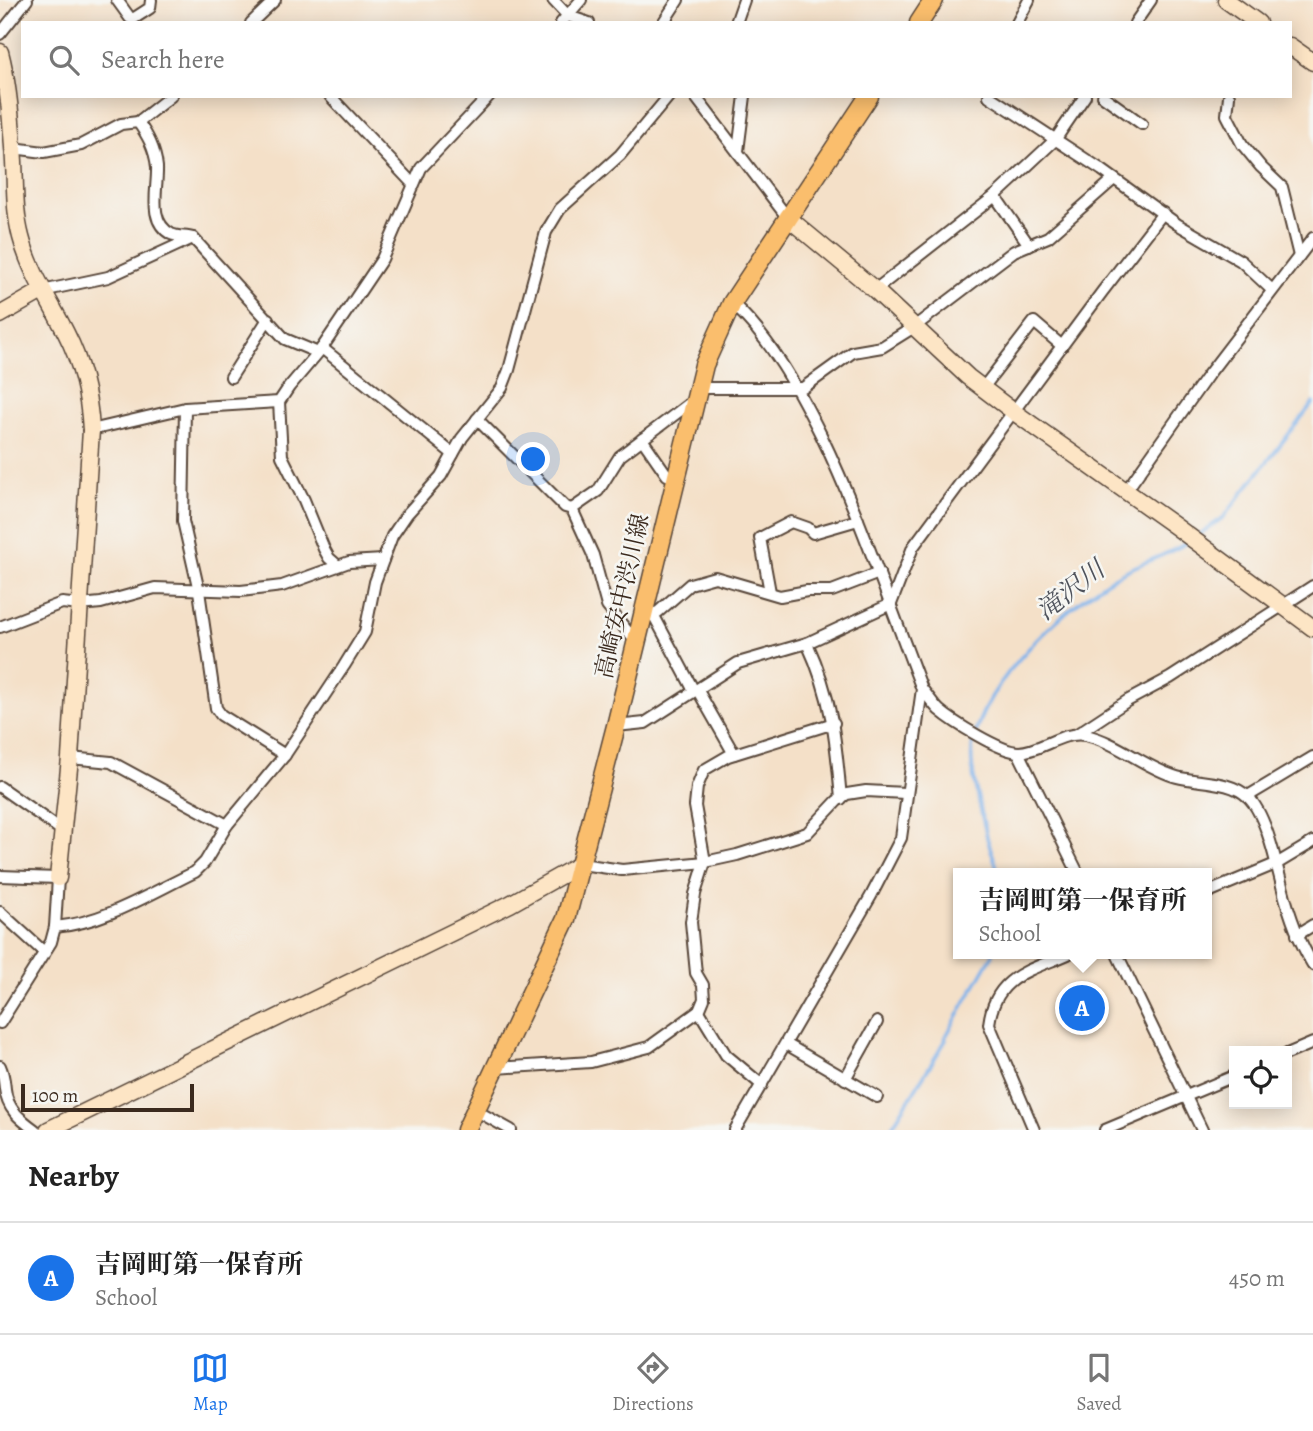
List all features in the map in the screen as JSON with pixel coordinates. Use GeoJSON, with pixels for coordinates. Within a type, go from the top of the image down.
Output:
{"type":"FeatureCollection","features":[{"type":"Feature","properties":{"kind":"main road"},"geometry":{"type":"LineString","coordinates":[[920,21],[934,0]]}},
{"type":"Feature","properties":{"kind":"main road","name":"高崎安中渋川線"},"geometry":{"type":"LineString","coordinates":[[466,1130],[566,919],[617,726],[636,642],[648,616],[696,394],[717,331],[787,217],[868,98]]}},
{"type":"Feature","properties":{"kind":"street"},"geometry":{"type":"LineString","coordinates":[[0,34],[27,0]]}},
{"type":"Feature","properties":{"kind":"street"},"geometry":{"type":"LineString","coordinates":[[117,0],[133,19],[150,8],[151,0]]}},
{"type":"Feature","properties":{"kind":"street"},"geometry":{"type":"LineString","coordinates":[[256,21],[275,0]]}},
{"type":"Feature","properties":{"kind":"street"},"geometry":{"type":"LineString","coordinates":[[553,0],[565,19],[581,0]]}},
{"type":"Feature","properties":{"kind":"street"},"geometry":{"type":"LineString","coordinates":[[664,21],[678,0]]}},
{"type":"Feature","properties":{"kind":"street"},"geometry":{"type":"LineString","coordinates":[[737,21],[744,0]]}},
{"type":"Feature","properties":{"kind":"street"},"geometry":{"type":"LineString","coordinates":[[1018,21],[1029,0]]}},
{"type":"Feature","properties":{"kind":"street"},"geometry":{"type":"LineString","coordinates":[[1136,21],[1148,1]]}},
{"type":"Feature","properties":{"kind":"street"},"geometry":{"type":"LineString","coordinates":[[1234,8],[1255,21]]}},
{"type":"Feature","properties":{"kind":"street"},"geometry":{"type":"LineString","coordinates":[[1292,47],[1313,62]]}},
{"type":"Feature","properties":{"kind":"street"},"geometry":{"type":"LineString","coordinates":[[0,52],[5,123],[13,148],[14,205],[21,237],[42,291],[66,333],[84,377],[91,430],[70,758],[55,927],[45,953],[0,1023]]}},
{"type":"Feature","properties":{"kind":"street"},"geometry":{"type":"LineString","coordinates":[[13,148],[44,152],[81,145],[121,124],[138,122],[168,98]]}},
{"type":"Feature","properties":{"kind":"street"},"geometry":{"type":"LineString","coordinates":[[332,98],[413,184]]}},
{"type":"Feature","properties":{"kind":"street"},"geometry":{"type":"LineString","coordinates":[[337,565],[324,549],[282,456],[279,402],[382,259],[413,184],[432,154],[487,98]]}},
{"type":"Feature","properties":{"kind":"street"},"geometry":{"type":"LineString","coordinates":[[55,927],[75,925],[110,913],[195,872],[205,862],[227,825],[285,755],[365,632],[374,582],[392,536],[407,514],[441,476],[477,419],[502,388],[546,232],[560,209],[620,155],[667,98]]}},
{"type":"Feature","properties":{"kind":"street"},"geometry":{"type":"LineString","coordinates":[[697,98],[787,217],[875,290],[983,388],[1313,628]]}},
{"type":"Feature","properties":{"kind":"street"},"geometry":{"type":"LineString","coordinates":[[738,151],[745,98]]}},
{"type":"Feature","properties":{"kind":"street"},"geometry":{"type":"LineString","coordinates":[[992,98],[1177,223],[1241,261],[1272,290]]}},
{"type":"Feature","properties":{"kind":"street"},"geometry":{"type":"LineString","coordinates":[[875,290],[995,196],[1055,140],[1083,98]]}},
{"type":"Feature","properties":{"kind":"street"},"geometry":{"type":"LineString","coordinates":[[1106,98],[1142,124]]}},
{"type":"Feature","properties":{"kind":"street"},"geometry":{"type":"LineString","coordinates":[[1229,98],[1227,115],[1242,144],[1282,187],[1299,256]]}},
{"type":"Feature","properties":{"kind":"street"},"geometry":{"type":"LineString","coordinates":[[138,122],[150,138],[157,166],[155,212],[173,235],[193,238],[285,339],[319,350],[453,454]]}},
{"type":"Feature","properties":{"kind":"street"},"geometry":{"type":"LineString","coordinates":[[572,509],[598,491],[621,456],[696,394],[799,390],[853,352],[882,346],[914,327],[1014,251],[1048,237],[1114,179]]}},
{"type":"Feature","properties":{"kind":"street"},"geometry":{"type":"LineString","coordinates":[[995,196],[1029,245]]}},
{"type":"Feature","properties":{"kind":"street"},"geometry":{"type":"LineString","coordinates":[[617,726],[645,723],[738,663],[807,643],[891,604],[913,547],[1163,213]]}},
{"type":"Feature","properties":{"kind":"street"},"geometry":{"type":"LineString","coordinates":[[0,315],[42,291],[108,277],[193,238]]}},
{"type":"Feature","properties":{"kind":"street"},"geometry":{"type":"LineString","coordinates":[[1126,491],[1313,238]]}},
{"type":"Feature","properties":{"kind":"street"},"geometry":{"type":"LineString","coordinates":[[732,303],[753,323],[799,390],[845,486],[922,689],[937,708],[958,724],[1002,747],[1018,752],[1077,734],[1284,607],[1313,586]]}},
{"type":"Feature","properties":{"kind":"street"},"geometry":{"type":"LineString","coordinates":[[231,377],[268,319]]}},
{"type":"Feature","properties":{"kind":"street"},"geometry":{"type":"LineString","coordinates":[[983,388],[1034,322],[1062,346]]}},
{"type":"Feature","properties":{"kind":"street"},"geometry":{"type":"LineString","coordinates":[[91,430],[186,408],[279,402]]}},
{"type":"Feature","properties":{"kind":"street"},"geometry":{"type":"LineString","coordinates":[[186,408],[183,521],[199,591],[216,708],[221,715],[285,755]]}},
{"type":"Feature","properties":{"kind":"street"},"geometry":{"type":"LineString","coordinates":[[477,419],[565,507],[572,509],[593,555],[607,606],[636,642]]}},
{"type":"Feature","properties":{"kind":"street"},"geometry":{"type":"LineString","coordinates":[[642,439],[667,475],[676,478]]}},
{"type":"Feature","properties":{"kind":"street"},"geometry":{"type":"LineString","coordinates":[[770,592],[760,538],[791,522],[808,528],[813,533],[858,520]]}},
{"type":"Feature","properties":{"kind":"street"},"geometry":{"type":"LineString","coordinates":[[0,627],[62,603],[101,603],[155,588],[241,591],[282,586],[337,565],[383,560]]}},
{"type":"Feature","properties":{"kind":"street"},"geometry":{"type":"LineString","coordinates":[[734,754],[648,616],[690,584],[715,577],[780,596],[807,591],[832,591],[879,573]]}},
{"type":"Feature","properties":{"kind":"street"},"geometry":{"type":"LineString","coordinates":[[807,643],[822,674],[834,723],[841,799]]}},
{"type":"Feature","properties":{"kind":"street"},"geometry":{"type":"LineString","coordinates":[[736,1130],[871,896],[901,838],[905,793],[922,689]]}},
{"type":"Feature","properties":{"kind":"street"},"geometry":{"type":"LineString","coordinates":[[496,1068],[591,1062],[649,1047],[699,1011],[704,999],[703,985],[696,973],[691,922],[695,894],[705,862],[695,806],[697,787],[704,770],[717,760],[834,723]]}},
{"type":"Feature","properties":{"kind":"street"},"geometry":{"type":"LineString","coordinates":[[1077,734],[1101,740],[1165,773],[1221,785],[1248,796],[1256,807],[1278,863],[1297,935],[1313,965]]}},
{"type":"Feature","properties":{"kind":"street"},"geometry":{"type":"LineString","coordinates":[[1018,752],[1076,868]]}},
{"type":"Feature","properties":{"kind":"street"},"geometry":{"type":"LineString","coordinates":[[1248,796],[1313,757]]}},
{"type":"Feature","properties":{"kind":"street"},"geometry":{"type":"LineString","coordinates":[[70,758],[111,762],[227,825]]}},
{"type":"Feature","properties":{"kind":"street"},"geometry":{"type":"LineString","coordinates":[[0,787],[64,832]]}},
{"type":"Feature","properties":{"kind":"street"},"geometry":{"type":"LineString","coordinates":[[48,1130],[510,904],[581,864],[622,870],[705,862],[737,855],[807,833],[847,794],[866,791],[905,793]]}},
{"type":"Feature","properties":{"kind":"street"},"geometry":{"type":"LineString","coordinates":[[1212,890],[1278,863],[1313,842]]}},
{"type":"Feature","properties":{"kind":"street"},"geometry":{"type":"LineString","coordinates":[[0,876],[58,878]]}},
{"type":"Feature","properties":{"kind":"street"},"geometry":{"type":"LineString","coordinates":[[0,912],[45,953]]}},
{"type":"Feature","properties":{"kind":"street"},"geometry":{"type":"LineString","coordinates":[[1297,935],[1313,925]]}},
{"type":"Feature","properties":{"kind":"street"},"geometry":{"type":"LineString","coordinates":[[1034,1130],[989,1024],[991,1011],[1001,988],[1017,977],[1057,959]]}},
{"type":"Feature","properties":{"kind":"street"},"geometry":{"type":"LineString","coordinates":[[1119,959],[1202,1130]]}},
{"type":"Feature","properties":{"kind":"street"},"geometry":{"type":"LineString","coordinates":[[699,1011],[726,1055],[762,1085]]}},
{"type":"Feature","properties":{"kind":"street"},"geometry":{"type":"LineString","coordinates":[[845,1079],[877,1022]]}},
{"type":"Feature","properties":{"kind":"street"},"geometry":{"type":"LineString","coordinates":[[1292,1052],[1313,1043]]}},
{"type":"Feature","properties":{"kind":"street"},"geometry":{"type":"LineString","coordinates":[[786,1044],[877,1097]]}},
{"type":"Feature","properties":{"kind":"street"},"geometry":{"type":"LineString","coordinates":[[0,1066],[9,1105],[16,1116],[35,1130]]}},
{"type":"Feature","properties":{"kind":"street"},"geometry":{"type":"LineString","coordinates":[[1105,1130],[1229,1078]]}},
{"type":"Feature","properties":{"kind":"street"},"geometry":{"type":"LineString","coordinates":[[475,1111],[511,1130]]}},
{"type":"Feature","properties":{"kind":"waterway","name":"滝沢川"},"geometry":{"type":"LineString","coordinates":[[1197,536],[1224,517],[1313,403]]}},
{"type":"Feature","properties":{"kind":"waterway","name":"滝沢川"},"geometry":{"type":"LineString","coordinates":[[997,868],[978,801],[972,764],[974,738],[984,711],[1021,657],[1070,609],[1116,576],[1188,542]]}},
{"type":"Feature","properties":{"kind":"waterway","name":"滝沢川"},"geometry":{"type":"LineString","coordinates":[[890,1130],[946,1040],[990,959]]}},
{"type":"Feature","properties":{"kind":"place","name":"吉岡町第一保育所"},"geometry":{"type":"Point","coordinates":[1082,1008]}}]}
